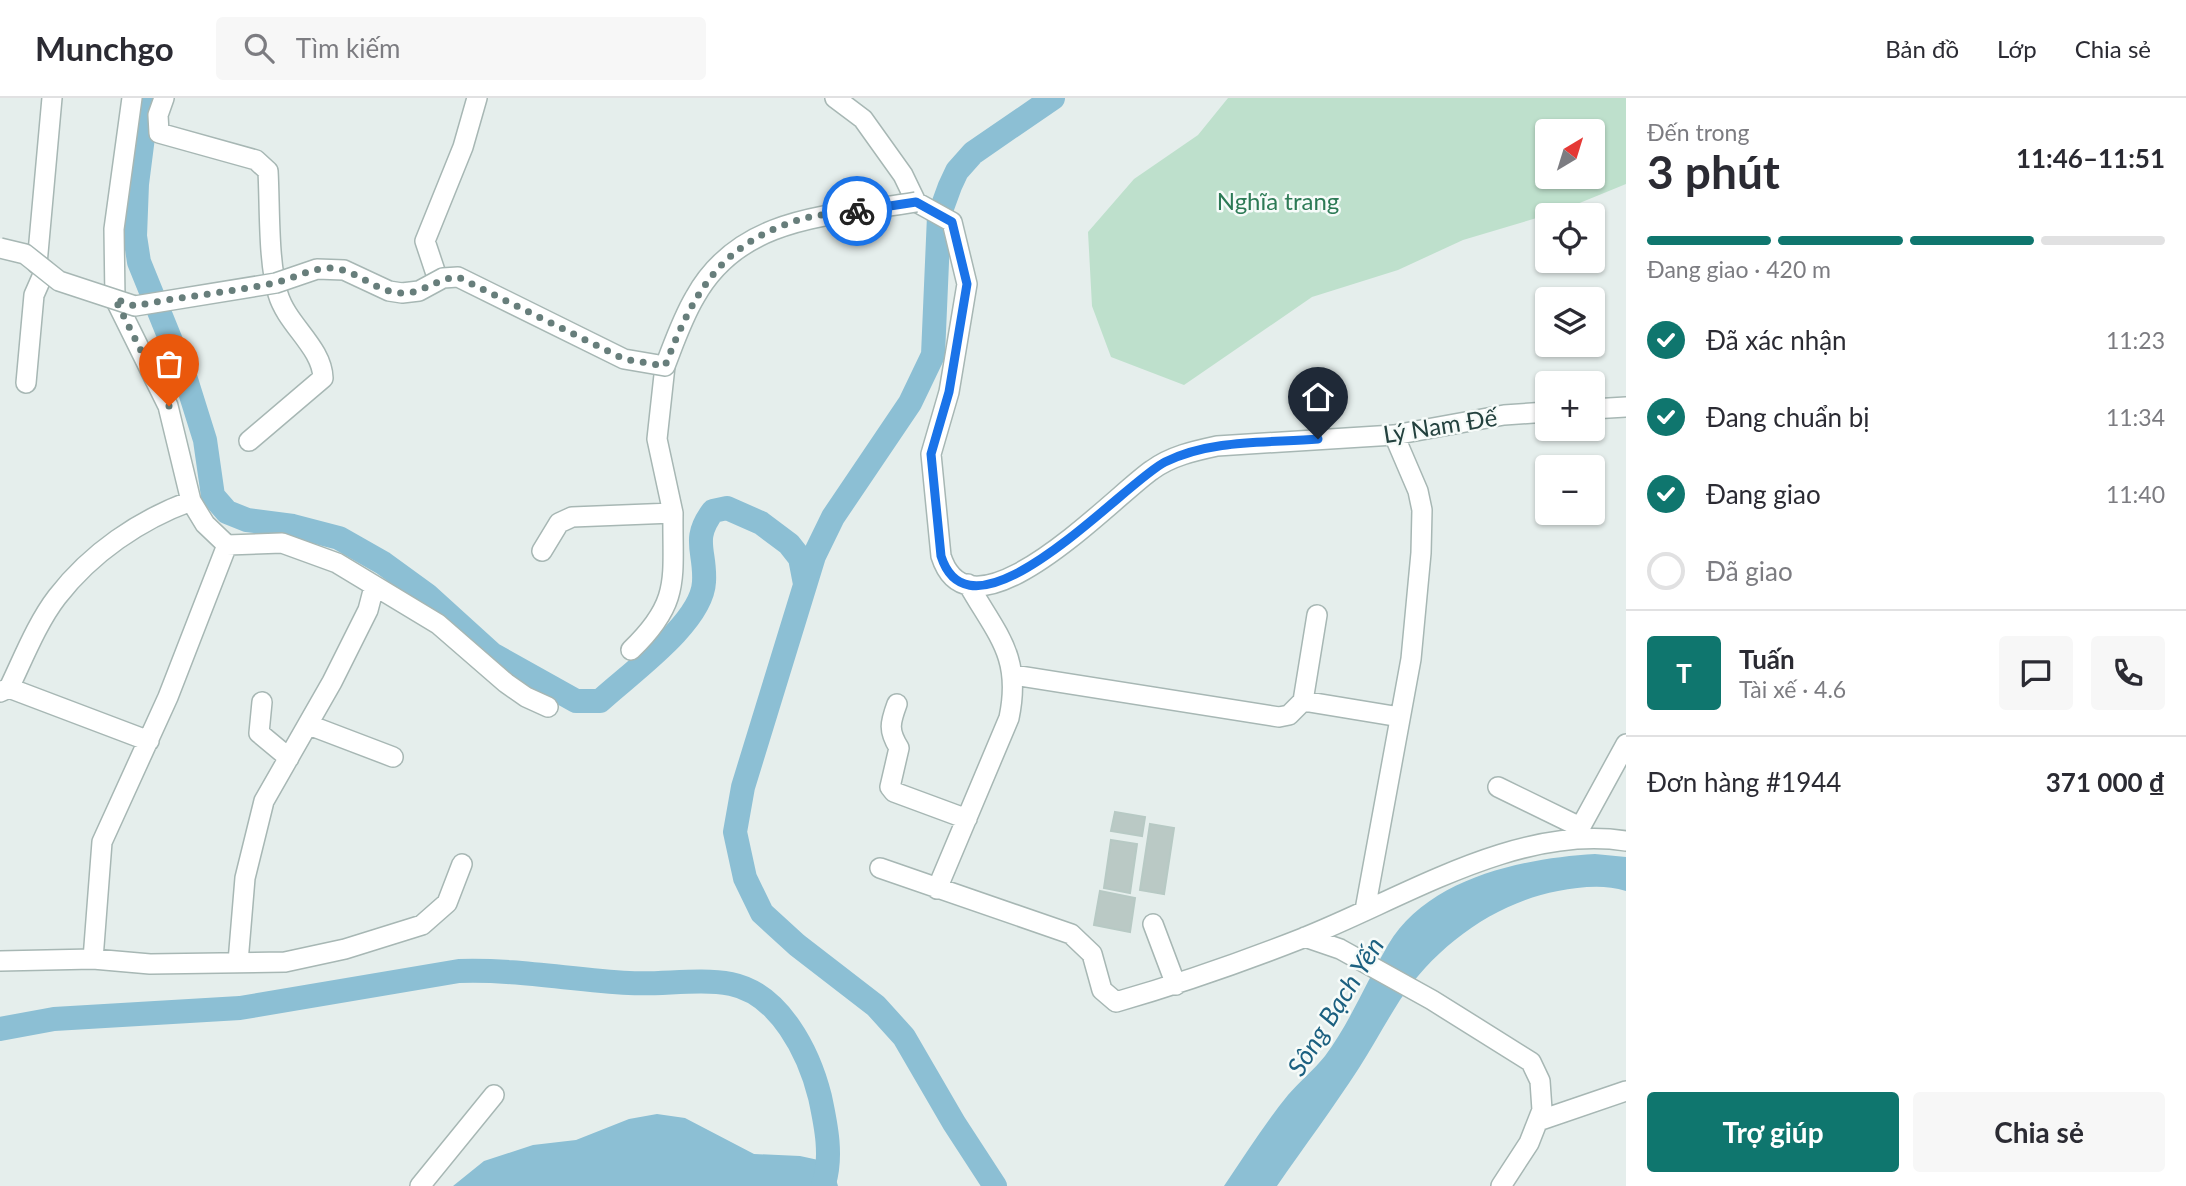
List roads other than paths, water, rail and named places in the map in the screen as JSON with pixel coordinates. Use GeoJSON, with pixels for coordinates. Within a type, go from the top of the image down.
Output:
{"type":"FeatureCollection","features":[{"type":"Feature","properties":{"kind":"street"},"geometry":{"type":"LineString","coordinates":[[26,383],[34,295],[41,267],[52,98]]}},
{"type":"Feature","properties":{"kind":"street"},"geometry":{"type":"LineString","coordinates":[[132,98],[121,161],[114,229],[115,299],[169,406],[191,501],[205,524],[227,545],[282,543],[337,563],[438,624],[506,683],[526,697],[548,707]]}},
{"type":"Feature","properties":{"kind":"street"},"geometry":{"type":"LineString","coordinates":[[164,98],[158,114],[159,133],[256,160],[268,171],[278,296],[293,326],[323,364],[323,378],[249,440]]}},
{"type":"Feature","properties":{"kind":"street"},"geometry":{"type":"LineString","coordinates":[[438,280],[425,241],[463,147],[477,98]]}},
{"type":"Feature","properties":{"kind":"street"},"geometry":{"type":"LineString","coordinates":[[835,98],[863,118],[903,175],[916,202],[952,222],[967,284],[949,392],[931,454],[941,556],[944,568],[952,577],[968,584],[1011,658],[1014,692],[1009,718],[937,889]]}},
{"type":"Feature","properties":{"kind":"street"},"geometry":{"type":"LineString","coordinates":[[631,650],[654,628],[666,609],[671,588],[673,513],[657,439],[665,366],[696,295],[722,264],[755,236],[800,219],[916,202]]}},
{"type":"Feature","properties":{"kind":"street"},"geometry":{"type":"LineString","coordinates":[[0,248],[24,254],[59,281],[135,306],[276,283],[317,269],[344,270],[389,291],[402,293],[419,291],[438,280],[458,277],[624,359],[665,366]]}},
{"type":"Feature","properties":{"kind":"street"},"geometry":{"type":"LineString","coordinates":[[1605,409],[1626,407]]}},
{"type":"Feature","properties":{"kind":"street","name":"Lý Nam Đế"},"geometry":{"type":"LineString","coordinates":[[968,584],[997,582],[1046,557],[1106,511],[1150,471],[1191,452],[1217,446],[1394,435],[1504,415],[1535,413]]}},
{"type":"Feature","properties":{"kind":"street"},"geometry":{"type":"LineString","coordinates":[[1365,910],[1411,659],[1421,553],[1422,510],[1418,491],[1394,435]]}},
{"type":"Feature","properties":{"kind":"street"},"geometry":{"type":"LineString","coordinates":[[149,741],[5,685],[55,599],[82,569],[114,542],[157,513],[191,501]]}},
{"type":"Feature","properties":{"kind":"street"},"geometry":{"type":"LineString","coordinates":[[542,551],[559,523],[572,517],[673,513]]}},
{"type":"Feature","properties":{"kind":"street"},"geometry":{"type":"LineString","coordinates":[[93,959],[102,842],[149,741],[227,545]]}},
{"type":"Feature","properties":{"kind":"street"},"geometry":{"type":"LineString","coordinates":[[238,962],[245,878],[264,801],[309,725],[368,610],[374,587]]}},
{"type":"Feature","properties":{"kind":"street"},"geometry":{"type":"LineString","coordinates":[[1013,676],[1279,717],[1289,715],[1303,701],[1317,615]]}},
{"type":"Feature","properties":{"kind":"street"},"geometry":{"type":"LineString","coordinates":[[1303,701],[1400,717]]}},
{"type":"Feature","properties":{"kind":"street"},"geometry":{"type":"LineString","coordinates":[[262,702],[259,733],[289,758]]}},
{"type":"Feature","properties":{"kind":"street"},"geometry":{"type":"LineString","coordinates":[[897,704],[889,726],[899,748],[890,787],[894,792],[967,819]]}},
{"type":"Feature","properties":{"kind":"street"},"geometry":{"type":"LineString","coordinates":[[309,725],[393,757]]}},
{"type":"Feature","properties":{"kind":"street"},"geometry":{"type":"LineString","coordinates":[[880,868],[1072,934],[1092,954],[1102,990],[1116,1002],[1176,985],[1304,937],[1524,847],[1577,833],[1626,744]]}},
{"type":"Feature","properties":{"kind":"street"},"geometry":{"type":"LineString","coordinates":[[1498,787],[1577,833],[1626,841]]}},
{"type":"Feature","properties":{"kind":"street"},"geometry":{"type":"LineString","coordinates":[[0,961],[93,959],[150,964],[285,962],[345,949],[422,925],[447,903],[462,864]]}},
{"type":"Feature","properties":{"kind":"street"},"geometry":{"type":"LineString","coordinates":[[1153,923],[1176,985]]}},
{"type":"Feature","properties":{"kind":"street"},"geometry":{"type":"LineString","coordinates":[[1304,937],[1340,949],[1432,1000],[1531,1062],[1540,1081],[1542,1110],[1529,1143],[1501,1186]]}},
{"type":"Feature","properties":{"kind":"street"},"geometry":{"type":"LineString","coordinates":[[1538,1121],[1626,1091]]}},
{"type":"Feature","properties":{"kind":"street"},"geometry":{"type":"LineString","coordinates":[[420,1186],[494,1095]]}},
{"type":"Feature","properties":{"kind":"water"},"geometry":{"type":"Polygon","coordinates":[[[1595,854],[1626,857],[1626,891],[1584,887],[1558,891],[1511,906],[1468,930],[1414,980],[1349,1083],[1277,1186],[1224,1186],[1280,1106],[1334,1043],[1388,945],[1405,922],[1427,903],[1480,876],[1538,860],[1595,854]]]}},
{"type":"Feature","properties":{"kind":"water"},"geometry":{"type":"Polygon","coordinates":[[[657,1114],[685,1118],[754,1154],[800,1156],[823,1161],[834,1173],[838,1186],[453,1186],[484,1161],[533,1145],[576,1140],[629,1119],[657,1114]]]}},
{"type":"Feature","properties":{"kind":"waterway"},"geometry":{"type":"LineString","coordinates":[[148,98],[137,184],[135,236],[139,262],[184,373],[205,440],[213,496],[227,512],[247,520],[293,526],[339,538],[383,563],[427,595],[492,654],[576,701],[600,701],[662,647],[691,614],[700,598],[704,582],[701,538],[706,521],[713,511],[727,508],[761,523],[789,544],[800,558],[805,584]]}},
{"type":"Feature","properties":{"kind":"waterway"},"geometry":{"type":"LineString","coordinates":[[995,1186],[954,1123],[904,1037],[876,1006],[797,945],[762,913],[745,878],[735,832],[743,787],[814,556],[833,517],[910,403],[933,355],[939,216],[950,186],[957,171],[973,153],[1053,98]]}},
{"type":"Feature","properties":{"kind":"waterway"},"geometry":{"type":"LineString","coordinates":[[0,1029],[54,1019],[240,1008],[459,971],[629,983],[731,984],[748,990],[778,1013],[790,1028],[808,1062],[820,1097],[826,1130],[828,1164],[823,1186]]}},
{"type":"Feature","properties":{"kind":"park label","name":"Nghĩa trang"},"geometry":{"type":"Point","coordinates":[1278,200]}},
{"type":"Feature","properties":{"kind":"water label","name":"Sông Bạch Yến"},"geometry":{"type":"Point","coordinates":[1335,1006]}}]}
